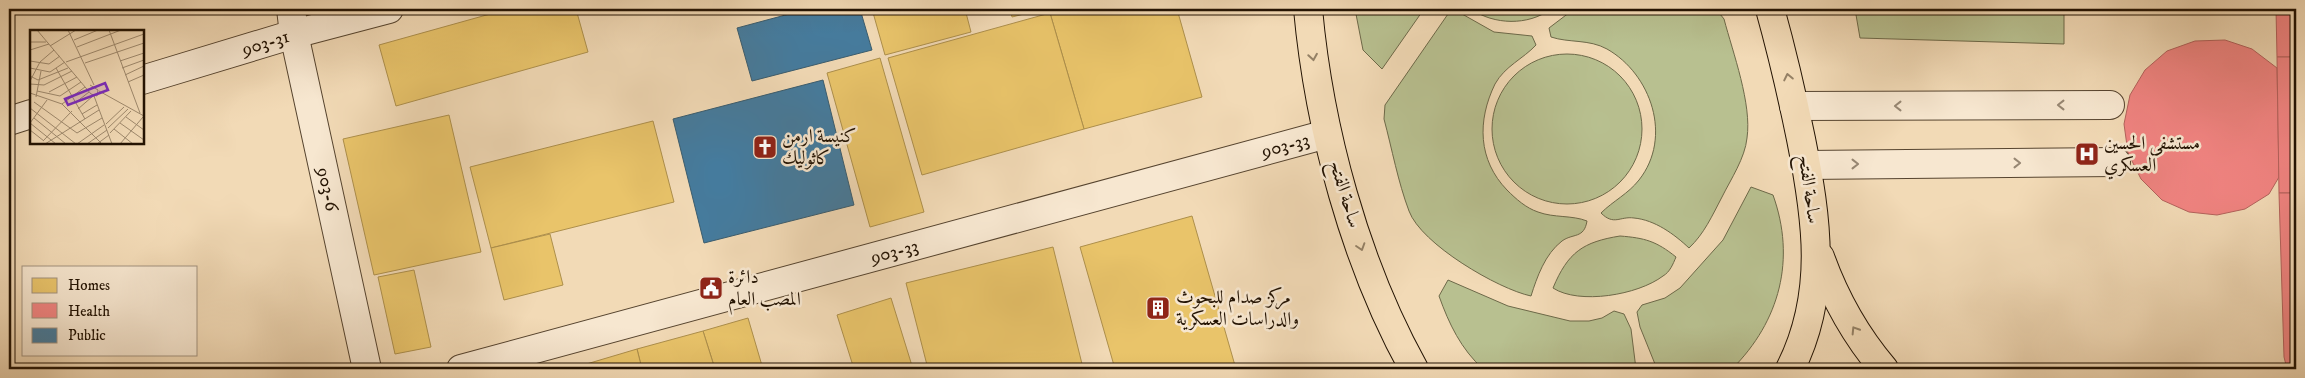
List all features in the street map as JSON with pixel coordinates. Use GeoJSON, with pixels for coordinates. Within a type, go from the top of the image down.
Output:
{"type":"FeatureCollection","features":[{"type":"Feature","properties":{"kind":"main road","name":"ساحة الفتح"},"geometry":{"type":"LineString","coordinates":[[1308,9],[1312,52],[1327,134],[1347,204],[1373,282],[1414,369]]}},
{"type":"Feature","properties":{"kind":"main road","name":"ساحة الفتح"},"geometry":{"type":"LineString","coordinates":[[1770,9],[1794,106],[1810,185],[1816,246],[1816,272],[1812,310],[1802,346],[1790,369]]}},
{"type":"Feature","properties":{"kind":"main road"},"geometry":{"type":"LineString","coordinates":[[1816,246],[1830,283],[1846,316],[1864,346],[1884,369]]}},
{"type":"Feature","properties":{"kind":"street","name":"903-31"},"geometry":{"type":"LineString","coordinates":[[144,79],[293,21],[389,9]]}},
{"type":"Feature","properties":{"kind":"street","name":"903-6"},"geometry":{"type":"LineString","coordinates":[[293,21],[366,369]]}},
{"type":"Feature","properties":{"kind":"street"},"geometry":{"type":"LineString","coordinates":[[1794,106],[2110,105]]}},
{"type":"Feature","properties":{"kind":"street"},"geometry":{"type":"LineString","coordinates":[[9,120],[30,114]]}},
{"type":"Feature","properties":{"kind":"street","name":"903-33"},"geometry":{"type":"LineString","coordinates":[[461,369],[1327,134]]}},
{"type":"Feature","properties":{"kind":"street"},"geometry":{"type":"LineString","coordinates":[[1806,165],[2116,162]]}},
{"type":"Feature","properties":{"kind":"green space"},"geometry":{"type":"Polygon","coordinates":[[[1355,9],[1424,9],[1382,69],[1363,50],[1355,9]]]}},
{"type":"Feature","properties":{"kind":"green space"},"geometry":{"type":"Polygon","coordinates":[[[1471,9],[1551,9],[1542,15],[1522,21],[1500,21],[1471,9]]]}},
{"type":"Feature","properties":{"kind":"green space"},"geometry":{"type":"Polygon","coordinates":[[[1574,9],[1716,9],[1724,19],[1737,63],[1747,110],[1746,146],[1741,161],[1715,211],[1703,231],[1689,248],[1671,233],[1642,219],[1613,220],[1601,213],[1639,180],[1649,163],[1655,145],[1655,126],[1652,108],[1645,90],[1635,74],[1622,60],[1600,46],[1551,37],[1549,28],[1574,9]]]}},
{"type":"Feature","properties":{"kind":"green space"},"geometry":{"type":"Polygon","coordinates":[[[1855,9],[2064,9],[2064,44],[1860,38],[1855,9]]]}},
{"type":"Feature","properties":{"kind":"green space"},"geometry":{"type":"Polygon","coordinates":[[[1455,10],[1494,32],[1532,36],[1536,45],[1504,72],[1495,84],[1489,98],[1483,126],[1483,140],[1490,166],[1497,178],[1525,206],[1544,214],[1587,221],[1586,227],[1581,233],[1562,241],[1551,252],[1539,274],[1531,296],[1517,292],[1481,275],[1444,251],[1428,237],[1416,224],[1409,211],[1398,177],[1384,119],[1385,105],[1448,14],[1455,10]]]}},
{"type":"Feature","properties":{"kind":"green space"},"geometry":{"type":"Polygon","coordinates":[[[1567,54],[1596,60],[1620,76],[1636,100],[1642,129],[1636,158],[1620,182],[1596,198],[1567,204],[1538,198],[1514,182],[1498,158],[1492,129],[1498,100],[1514,76],[1538,60],[1567,54]]]}},
{"type":"Feature","properties":{"kind":"green space"},"geometry":{"type":"Polygon","coordinates":[[[1751,187],[1773,195],[1780,219],[1783,242],[1783,266],[1779,288],[1772,310],[1762,331],[1732,369],[1657,369],[1640,327],[1637,312],[1642,305],[1665,298],[1680,288],[1723,240],[1751,187]]]}},
{"type":"Feature","properties":{"kind":"green space"},"geometry":{"type":"Polygon","coordinates":[[[1620,236],[1650,241],[1676,257],[1669,270],[1652,283],[1624,293],[1593,297],[1578,296],[1553,288],[1571,257],[1578,251],[1607,238],[1620,236]]]}},
{"type":"Feature","properties":{"kind":"green space"},"geometry":{"type":"Polygon","coordinates":[[[1448,280],[1508,306],[1570,321],[1589,321],[1602,318],[1614,311],[1624,314],[1631,329],[1636,369],[1483,369],[1462,344],[1439,296],[1448,280]]]}},
{"type":"Feature","properties":{"kind":"building: Homes"},"geometry":{"type":"Polygon","coordinates":[[[508,9],[576,9],[588,52],[396,106],[379,45],[508,9]]]}},
{"type":"Feature","properties":{"kind":"building: Homes"},"geometry":{"type":"Polygon","coordinates":[[[872,9],[965,9],[971,32],[885,55],[872,9]]]}},
{"type":"Feature","properties":{"kind":"building: Homes"},"geometry":{"type":"Polygon","coordinates":[[[1010,9],[1044,9],[1012,17],[1010,9]]]}},
{"type":"Feature","properties":{"kind":"building: Homes"},"geometry":{"type":"Polygon","coordinates":[[[1065,9],[1177,9],[1202,97],[1084,129],[1050,13],[1065,9]]]}},
{"type":"Feature","properties":{"kind":"building: Homes"},"geometry":{"type":"Polygon","coordinates":[[[1050,13],[1084,129],[922,175],[888,58],[1050,13]]]}},
{"type":"Feature","properties":{"kind":"building: Homes"},"geometry":{"type":"Polygon","coordinates":[[[880,58],[924,212],[870,227],[827,73],[880,58]]]}},
{"type":"Feature","properties":{"kind":"building: Homes"},"geometry":{"type":"Polygon","coordinates":[[[449,115],[481,252],[374,275],[343,139],[449,115]]]}},
{"type":"Feature","properties":{"kind":"building: Homes"},"geometry":{"type":"Polygon","coordinates":[[[653,121],[674,202],[491,248],[470,167],[653,121]]]}},
{"type":"Feature","properties":{"kind":"building: Homes","name":"مركز صدام للبحوث والدراسات العسكرية"},"geometry":{"type":"Polygon","coordinates":[[[1192,216],[1236,369],[1115,369],[1080,247],[1192,216]]]}},
{"type":"Feature","properties":{"kind":"building: Homes"},"geometry":{"type":"Polygon","coordinates":[[[550,234],[563,285],[504,300],[491,248],[550,234]]]}},
{"type":"Feature","properties":{"kind":"building: Homes"},"geometry":{"type":"Polygon","coordinates":[[[1053,247],[1083,368],[928,369],[906,283],[1053,247]]]}},
{"type":"Feature","properties":{"kind":"building: Homes"},"geometry":{"type":"Polygon","coordinates":[[[414,270],[431,347],[395,354],[378,277],[414,270]]]}},
{"type":"Feature","properties":{"kind":"building: Homes"},"geometry":{"type":"Polygon","coordinates":[[[891,298],[913,369],[854,369],[837,315],[891,298]]]}},
{"type":"Feature","properties":{"kind":"building: Homes"},"geometry":{"type":"Polygon","coordinates":[[[748,318],[763,369],[715,369],[703,331],[748,318]]]}},
{"type":"Feature","properties":{"kind":"building: Homes"},"geometry":{"type":"Polygon","coordinates":[[[703,331],[715,369],[642,369],[637,349],[703,331]]]}},
{"type":"Feature","properties":{"kind":"building: Homes"},"geometry":{"type":"Polygon","coordinates":[[[637,349],[642,369],[573,369],[573,368],[637,349]]]}},
{"type":"Feature","properties":{"kind":"building: Health"},"geometry":{"type":"Polygon","coordinates":[[[2276,9],[2296,9],[2296,57],[2277,57],[2276,9]]]}},
{"type":"Feature","properties":{"kind":"building: Health"},"geometry":{"type":"Polygon","coordinates":[[[2225,40],[2252,49],[2277,68],[2279,177],[2269,194],[2245,209],[2217,215],[2189,212],[2162,200],[2141,179],[2128,153],[2124,124],[2130,95],[2145,70],[2167,51],[2195,41],[2225,40]]]}},
{"type":"Feature","properties":{"kind":"building: Health"},"geometry":{"type":"Polygon","coordinates":[[[2277,57],[2296,57],[2296,193],[2279,193],[2277,57]]]}},
{"type":"Feature","properties":{"kind":"building: Health"},"geometry":{"type":"Polygon","coordinates":[[[2279,193],[2296,193],[2296,369],[2287,369],[2284,357],[2279,193]]]}},
{"type":"Feature","properties":{"kind":"building: Public"},"geometry":{"type":"Polygon","coordinates":[[[791,9],[860,9],[872,50],[752,81],[737,28],[793,13],[791,9]]]}},
{"type":"Feature","properties":{"kind":"building: Public"},"geometry":{"type":"Polygon","coordinates":[[[823,80],[854,205],[704,243],[673,119],[823,80]]]}},
{"type":"Feature","properties":{"kind":"place","name":"كنيسة ارمن كاثوليك"},"geometry":{"type":"Point","coordinates":[765,147]}},
{"type":"Feature","properties":{"kind":"place","name":"مستشفى الحسين العسكري"},"geometry":{"type":"Point","coordinates":[2087,154]}},
{"type":"Feature","properties":{"kind":"place","name":"دائرة المصب العام"},"geometry":{"type":"Point","coordinates":[711,288]}},
{"type":"Feature","properties":{"kind":"place","name":"مركز صدام للبحوث والدراسات العسكرية"},"geometry":{"type":"Point","coordinates":[1158,308]}}]}
